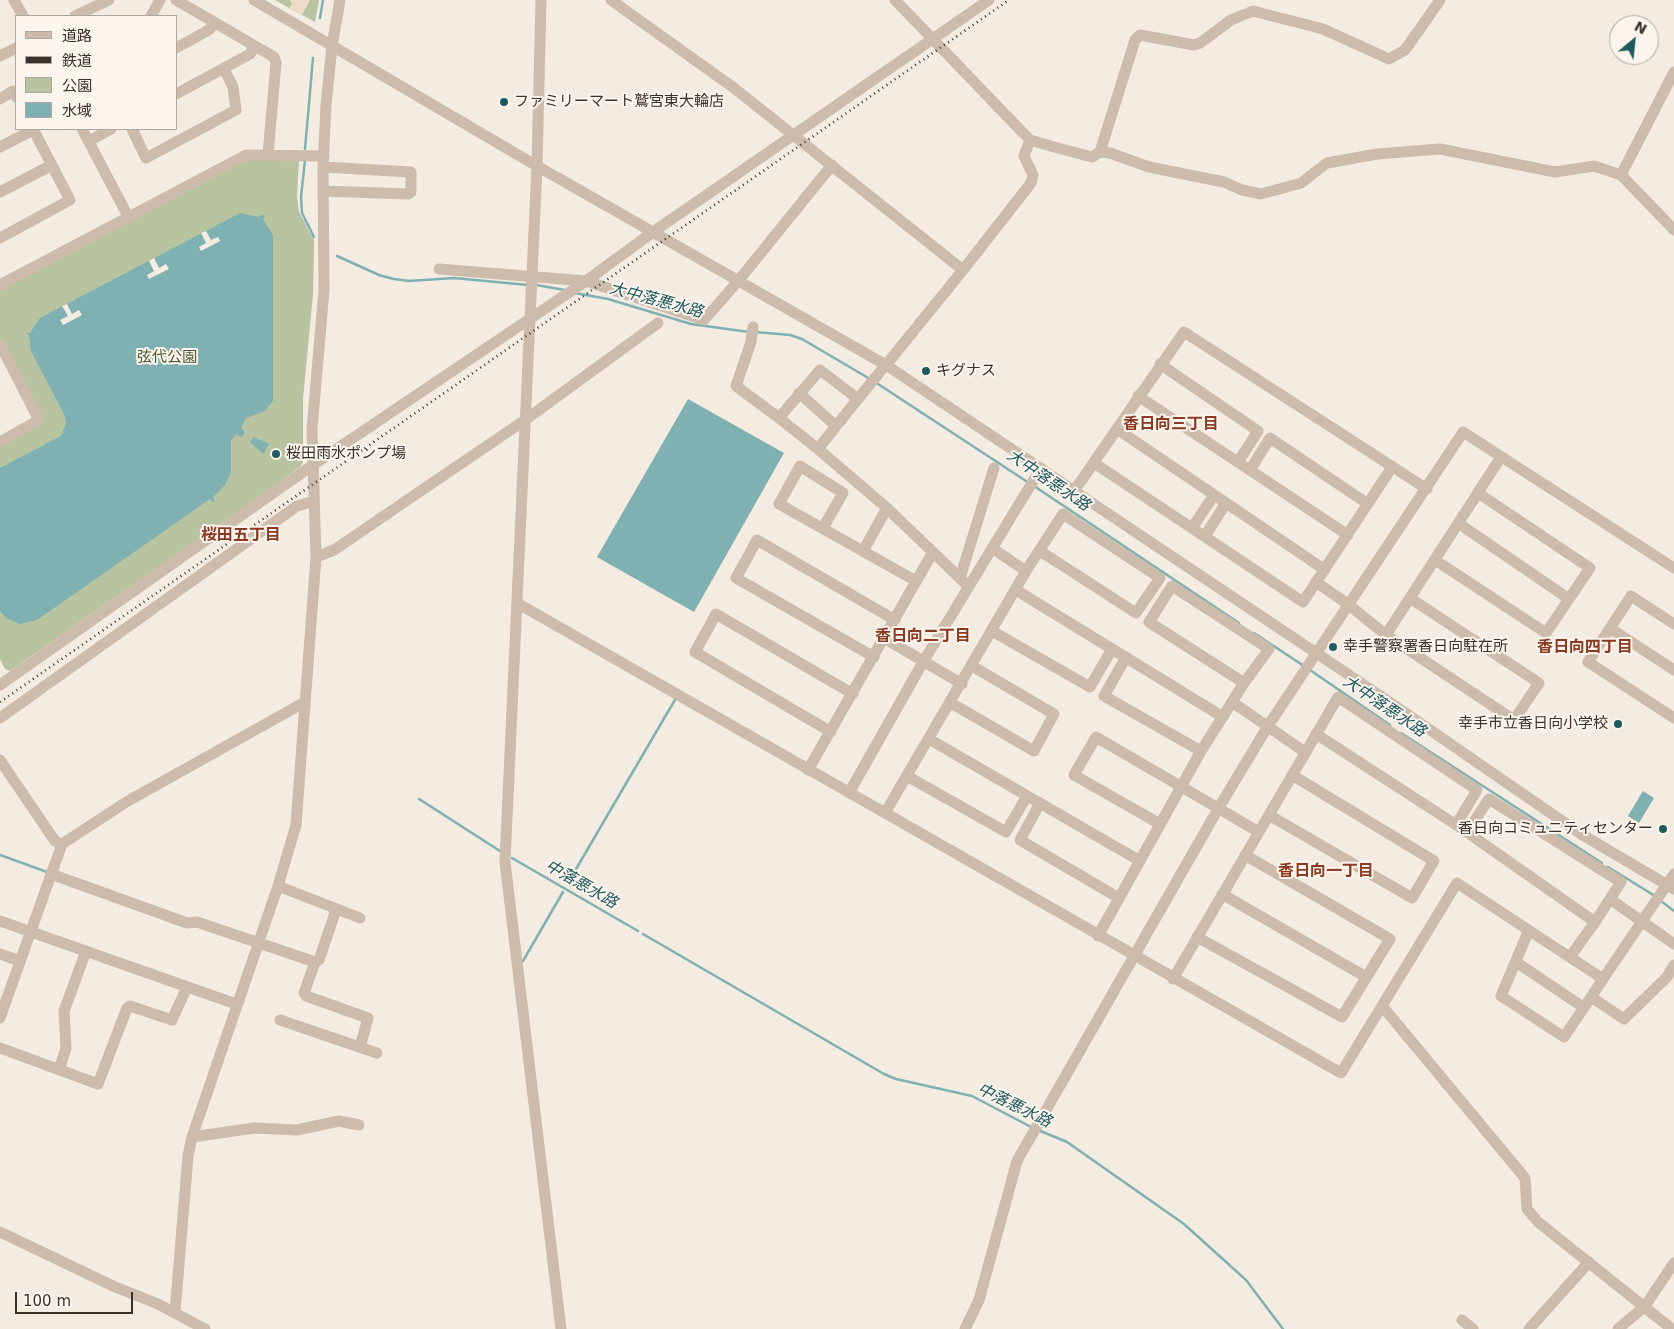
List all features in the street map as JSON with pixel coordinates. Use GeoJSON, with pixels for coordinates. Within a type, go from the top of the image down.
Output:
{"type":"FeatureCollection","features":[{"type":"Feature","properties":{"kind":"street"},"geometry":{"type":"LineString","coordinates":[[77,15],[109,0]]}},
{"type":"Feature","properties":{"kind":"street"},"geometry":{"type":"LineString","coordinates":[[152,15],[160,0]]}},
{"type":"Feature","properties":{"kind":"street"},"geometry":{"type":"LineString","coordinates":[[176,0],[276,60],[268,155]]}},
{"type":"Feature","properties":{"kind":"street"},"geometry":{"type":"LineString","coordinates":[[254,0],[537,166],[739,280],[1041,468],[1309,662],[1391,703],[1664,893]]}},
{"type":"Feature","properties":{"kind":"street"},"geometry":{"type":"LineString","coordinates":[[175,1312],[188,1156],[192,1136],[278,886],[296,825],[316,557],[312,429],[324,290],[324,161],[332,46],[340,0]]}},
{"type":"Feature","properties":{"kind":"street"},"geometry":{"type":"LineString","coordinates":[[541,0],[537,166],[517,603],[511,688],[505,862],[561,1329]]}},
{"type":"Feature","properties":{"kind":"street"},"geometry":{"type":"LineString","coordinates":[[611,0],[682,50],[795,135],[963,270]]}},
{"type":"Feature","properties":{"kind":"street"},"geometry":{"type":"LineString","coordinates":[[894,0],[1030,140],[1092,157],[1100,152],[1132,48],[1140,35],[1194,45],[1200,43],[1231,20],[1253,11],[1323,29],[1389,59],[1405,50],[1440,0]]}},
{"type":"Feature","properties":{"kind":"street"},"geometry":{"type":"LineString","coordinates":[[0,670],[3,682],[313,465],[583,282],[989,0]]}},
{"type":"Feature","properties":{"kind":"street"},"geometry":{"type":"LineString","coordinates":[[19,1],[23,15]]}},
{"type":"Feature","properties":{"kind":"street"},"geometry":{"type":"LineString","coordinates":[[178,47],[209,30],[214,23]]}},
{"type":"Feature","properties":{"kind":"street"},"geometry":{"type":"LineString","coordinates":[[178,93],[250,54],[255,46]]}},
{"type":"Feature","properties":{"kind":"street"},"geometry":{"type":"LineString","coordinates":[[0,56],[15,48]]}},
{"type":"Feature","properties":{"kind":"street"},"geometry":{"type":"LineString","coordinates":[[132,130],[146,158],[236,110],[233,87],[224,69]]}},
{"type":"Feature","properties":{"kind":"street"},"geometry":{"type":"LineString","coordinates":[[1621,175],[1674,72]]}},
{"type":"Feature","properties":{"kind":"street"},"geometry":{"type":"LineString","coordinates":[[0,99],[13,91],[15,95]]}},
{"type":"Feature","properties":{"kind":"street"},"geometry":{"type":"LineString","coordinates":[[0,147],[32,130]]}},
{"type":"Feature","properties":{"kind":"street"},"geometry":{"type":"LineString","coordinates":[[0,238],[70,200],[35,130]]}},
{"type":"Feature","properties":{"kind":"street"},"geometry":{"type":"LineString","coordinates":[[83,130],[129,218]]}},
{"type":"Feature","properties":{"kind":"street"},"geometry":{"type":"LineString","coordinates":[[89,140],[109,130]]}},
{"type":"Feature","properties":{"kind":"street"},"geometry":{"type":"LineString","coordinates":[[818,449],[1031,183],[1034,175],[1024,156],[1030,140]]}},
{"type":"Feature","properties":{"kind":"street"},"geometry":{"type":"LineString","coordinates":[[1100,152],[1149,167],[1224,182],[1242,190],[1261,194],[1301,183],[1327,163],[1377,154],[1440,149],[1555,172],[1594,166],[1621,175],[1674,230]]}},
{"type":"Feature","properties":{"kind":"street"},"geometry":{"type":"LineString","coordinates":[[0,285],[246,155],[268,155],[411,172],[411,192],[408,194],[323,191]]}},
{"type":"Feature","properties":{"kind":"street"},"geometry":{"type":"LineString","coordinates":[[0,192],[52,164]]}},
{"type":"Feature","properties":{"kind":"street"},"geometry":{"type":"LineString","coordinates":[[439,269],[531,282],[583,282],[704,320],[739,280],[832,165]]}},
{"type":"Feature","properties":{"kind":"street"},"geometry":{"type":"LineString","coordinates":[[316,557],[334,550],[525,420],[658,323]]}},
{"type":"Feature","properties":{"kind":"street"},"geometry":{"type":"LineString","coordinates":[[753,332],[736,386],[818,449],[887,508],[964,582]]}},
{"type":"Feature","properties":{"kind":"street"},"geometry":{"type":"LineString","coordinates":[[1074,491],[1160,364],[1184,332],[1427,489]]}},
{"type":"Feature","properties":{"kind":"street"},"geometry":{"type":"LineString","coordinates":[[0,344],[4,360],[39,420],[0,442]]}},
{"type":"Feature","properties":{"kind":"street"},"geometry":{"type":"LineString","coordinates":[[1160,364],[1258,431],[1238,462]]}},
{"type":"Feature","properties":{"kind":"street"},"geometry":{"type":"LineString","coordinates":[[779,418],[820,370],[858,399]]}},
{"type":"Feature","properties":{"kind":"street"},"geometry":{"type":"LineString","coordinates":[[799,394],[836,426]]}},
{"type":"Feature","properties":{"kind":"street"},"geometry":{"type":"LineString","coordinates":[[1138,396],[1348,535]]}},
{"type":"Feature","properties":{"kind":"street"},"geometry":{"type":"LineString","coordinates":[[1117,429],[1324,570]]}},
{"type":"Feature","properties":{"kind":"street"},"geometry":{"type":"LineString","coordinates":[[965,1329],[979,1300],[1017,1161],[1218,808],[1268,726],[1309,662],[1427,489],[1463,432],[1674,568]]}},
{"type":"Feature","properties":{"kind":"street"},"geometry":{"type":"LineString","coordinates":[[1250,470],[1270,438],[1368,504]]}},
{"type":"Feature","properties":{"kind":"street"},"geometry":{"type":"LineString","coordinates":[[1386,635],[1501,457]]}},
{"type":"Feature","properties":{"kind":"street"},"geometry":{"type":"LineString","coordinates":[[1094,463],[1303,602],[1392,467]]}},
{"type":"Feature","properties":{"kind":"street"},"geometry":{"type":"LineString","coordinates":[[823,528],[843,493],[800,466],[779,504],[916,581]]}},
{"type":"Feature","properties":{"kind":"street"},"geometry":{"type":"LineString","coordinates":[[964,582],[994,468]]}},
{"type":"Feature","properties":{"kind":"street"},"geometry":{"type":"LineString","coordinates":[[849,793],[923,662],[964,582],[992,548],[1041,468]]}},
{"type":"Feature","properties":{"kind":"street"},"geometry":{"type":"LineString","coordinates":[[1435,560],[1546,633],[1590,568],[1478,493]]}},
{"type":"Feature","properties":{"kind":"street"},"geometry":{"type":"LineString","coordinates":[[1192,528],[1214,495]]}},
{"type":"Feature","properties":{"kind":"street"},"geometry":{"type":"LineString","coordinates":[[0,718],[297,506],[314,501]]}},
{"type":"Feature","properties":{"kind":"street"},"geometry":{"type":"LineString","coordinates":[[1205,536],[1226,503]]}},
{"type":"Feature","properties":{"kind":"street"},"geometry":{"type":"LineString","coordinates":[[863,551],[887,508]]}},
{"type":"Feature","properties":{"kind":"street"},"geometry":{"type":"LineString","coordinates":[[885,814],[1026,571],[1062,514],[1160,578],[1136,613],[1040,551]]}},
{"type":"Feature","properties":{"kind":"street"},"geometry":{"type":"LineString","coordinates":[[1458,523],[1569,599]]}},
{"type":"Feature","properties":{"kind":"street"},"geometry":{"type":"LineString","coordinates":[[874,657],[736,578],[757,540],[895,620]]}},
{"type":"Feature","properties":{"kind":"street"},"geometry":{"type":"LineString","coordinates":[[992,548],[1026,571]]}},
{"type":"Feature","properties":{"kind":"street"},"geometry":{"type":"LineString","coordinates":[[808,770],[932,552]]}},
{"type":"Feature","properties":{"kind":"street"},"geometry":{"type":"LineString","coordinates":[[1316,582],[1349,605],[1386,635],[1514,720],[1539,683],[1410,598]]}},
{"type":"Feature","properties":{"kind":"street"},"geometry":{"type":"LineString","coordinates":[[1098,936],[1201,751],[1244,683],[1269,649],[1172,586],[1149,622],[1244,683]]}},
{"type":"Feature","properties":{"kind":"street"},"geometry":{"type":"LineString","coordinates":[[1016,590],[1223,717]]}},
{"type":"Feature","properties":{"kind":"street"},"geometry":{"type":"LineString","coordinates":[[1674,624],[1631,596],[1588,662],[1674,718]]}},
{"type":"Feature","properties":{"kind":"street"},"geometry":{"type":"LineString","coordinates":[[517,603],[1173,979],[1341,1073],[1457,883],[1602,979]]}},
{"type":"Feature","properties":{"kind":"street"},"geometry":{"type":"LineString","coordinates":[[831,732],[695,652],[716,614],[852,694]]}},
{"type":"Feature","properties":{"kind":"street"},"geometry":{"type":"LineString","coordinates":[[1610,628],[1674,670]]}},
{"type":"Feature","properties":{"kind":"street"},"geometry":{"type":"LineString","coordinates":[[992,631],[1090,688],[1112,649]]}},
{"type":"Feature","properties":{"kind":"street"},"geometry":{"type":"LineString","coordinates":[[884,638],[962,684]]}},
{"type":"Feature","properties":{"kind":"street"},"geometry":{"type":"LineString","coordinates":[[1126,657],[1104,696],[1201,751]]}},
{"type":"Feature","properties":{"kind":"street"},"geometry":{"type":"LineString","coordinates":[[951,703],[1034,751],[1054,714],[972,666]]}},
{"type":"Feature","properties":{"kind":"street"},"geometry":{"type":"LineString","coordinates":[[1173,979],[1338,697],[1477,790],[1456,825]]}},
{"type":"Feature","properties":{"kind":"street"},"geometry":{"type":"LineString","coordinates":[[0,1018],[62,844],[121,805],[305,702]]}},
{"type":"Feature","properties":{"kind":"street"},"geometry":{"type":"LineString","coordinates":[[1232,702],[1305,752]]}},
{"type":"Feature","properties":{"kind":"street"},"geometry":{"type":"LineString","coordinates":[[1316,734],[1467,832],[1595,922]]}},
{"type":"Feature","properties":{"kind":"street"},"geometry":{"type":"LineString","coordinates":[[1160,824],[1074,775],[1096,737],[1258,832]]}},
{"type":"Feature","properties":{"kind":"street"},"geometry":{"type":"LineString","coordinates":[[929,740],[1140,860]]}},
{"type":"Feature","properties":{"kind":"street"},"geometry":{"type":"LineString","coordinates":[[0,760],[55,841],[62,844]]}},
{"type":"Feature","properties":{"kind":"street"},"geometry":{"type":"LineString","coordinates":[[1268,815],[1412,898],[1434,861],[1292,775]]}},
{"type":"Feature","properties":{"kind":"street"},"geometry":{"type":"LineString","coordinates":[[907,776],[1006,832],[1028,796]]}},
{"type":"Feature","properties":{"kind":"street"},"geometry":{"type":"LineString","coordinates":[[1467,832],[1489,799],[1621,882],[1570,957]]}},
{"type":"Feature","properties":{"kind":"street"},"geometry":{"type":"LineString","coordinates":[[1040,803],[1020,840],[1119,898]]}},
{"type":"Feature","properties":{"kind":"street"},"geometry":{"type":"LineString","coordinates":[[1198,937],[1342,1017],[1390,939],[1245,855]]}},
{"type":"Feature","properties":{"kind":"street"},"geometry":{"type":"LineString","coordinates":[[51,874],[187,923],[197,922],[315,962]]}},
{"type":"Feature","properties":{"kind":"street"},"geometry":{"type":"LineString","coordinates":[[1529,930],[1501,996],[1564,1038],[1642,921],[1664,893],[1674,874]]}},
{"type":"Feature","properties":{"kind":"street"},"geometry":{"type":"LineString","coordinates":[[278,886],[360,918]]}},
{"type":"Feature","properties":{"kind":"street"},"geometry":{"type":"LineString","coordinates":[[1222,894],[1366,977]]}},
{"type":"Feature","properties":{"kind":"street"},"geometry":{"type":"LineString","coordinates":[[1610,899],[1674,944]]}},
{"type":"Feature","properties":{"kind":"street"},"geometry":{"type":"LineString","coordinates":[[336,910],[319,960],[315,962],[304,993],[306,996],[368,1018],[360,1047]]}},
{"type":"Feature","properties":{"kind":"street"},"geometry":{"type":"LineString","coordinates":[[0,921],[236,1004]]}},
{"type":"Feature","properties":{"kind":"street"},"geometry":{"type":"LineString","coordinates":[[59,1070],[66,1048],[64,1011],[86,951]]}},
{"type":"Feature","properties":{"kind":"street"},"geometry":{"type":"LineString","coordinates":[[0,954],[20,961]]}},
{"type":"Feature","properties":{"kind":"street"},"geometry":{"type":"LineString","coordinates":[[1516,962],[1583,1007]]}},
{"type":"Feature","properties":{"kind":"street"},"geometry":{"type":"LineString","coordinates":[[1591,997],[1624,1019],[1667,977],[1674,965]]}},
{"type":"Feature","properties":{"kind":"street"},"geometry":{"type":"LineString","coordinates":[[0,1048],[98,1084],[127,1008],[130,1006],[172,1020],[187,988]]}},
{"type":"Feature","properties":{"kind":"street"},"geometry":{"type":"LineString","coordinates":[[1383,1007],[1525,1178],[1527,1209],[1538,1222],[1672,1329]]}},
{"type":"Feature","properties":{"kind":"street"},"geometry":{"type":"LineString","coordinates":[[280,1020],[377,1054]]}},
{"type":"Feature","properties":{"kind":"street"},"geometry":{"type":"LineString","coordinates":[[192,1136],[254,1128],[297,1130],[339,1122],[359,1125]]}},
{"type":"Feature","properties":{"kind":"street"},"geometry":{"type":"LineString","coordinates":[[0,1232],[45,1255],[175,1312],[205,1329]]}},
{"type":"Feature","properties":{"kind":"street"},"geometry":{"type":"LineString","coordinates":[[1529,1329],[1589,1262]]}},
{"type":"Feature","properties":{"kind":"street"},"geometry":{"type":"LineString","coordinates":[[1618,1329],[1644,1306],[1674,1263]]}},
{"type":"Feature","properties":{"kind":"street"},"geometry":{"type":"LineString","coordinates":[[1462,1320],[1473,1329]]}},
{"type":"Feature","properties":{"kind":"green space"},"geometry":{"type":"Polygon","coordinates":[[[275,0],[319,0],[315,22],[289,8],[275,0]]]}},
{"type":"Feature","properties":{"kind":"green space","name":"弦代公園"},"geometry":{"type":"Polygon","coordinates":[[[247,159],[299,160],[297,196],[299,212],[314,240],[313,294],[303,399],[303,462],[300,467],[252,502],[10,671],[5,669],[0,659],[0,445],[44,421],[0,339],[0,290],[247,159]]]}},
{"type":"Feature","properties":{"kind":"shaded area"},"geometry":{"type":"Polygon","coordinates":[[[290,0],[310,0],[302,15],[289,8],[292,4],[290,0]]]}},
{"type":"Feature","properties":{"kind":"water","name":"弦代公園"},"geometry":{"type":"Polygon","coordinates":[[[240,213],[259,217],[262,214],[265,216],[263,219],[273,235],[273,401],[265,411],[246,418],[241,428],[245,432],[242,437],[236,434],[231,441],[231,473],[225,485],[213,497],[215,501],[213,502],[210,499],[37,620],[20,624],[6,618],[0,611],[0,468],[61,436],[66,424],[65,416],[31,351],[29,335],[25,333],[30,333],[40,318],[240,213]]]}},
{"type":"Feature","properties":{"kind":"water"},"geometry":{"type":"Polygon","coordinates":[[[688,399],[784,453],[694,612],[597,557],[688,399]]]}},
{"type":"Feature","properties":{"kind":"water"},"geometry":{"type":"Polygon","coordinates":[[[254,437],[269,444],[263,454],[250,442],[254,437]]]}},
{"type":"Feature","properties":{"kind":"water"},"geometry":{"type":"Polygon","coordinates":[[[1643,791],[1654,798],[1639,823],[1628,816],[1643,791]]]}},
{"type":"Feature","properties":{"kind":"pier"},"geometry":{"type":"Polygon","coordinates":[[[206,231],[211,240],[218,237],[220,241],[201,251],[199,247],[206,243],[201,233],[206,231]]]}},
{"type":"Feature","properties":{"kind":"pier"},"geometry":{"type":"Polygon","coordinates":[[[154,258],[159,268],[166,264],[169,269],[149,279],[147,275],[154,271],[149,261],[154,258]]]}},
{"type":"Feature","properties":{"kind":"pier"},"geometry":{"type":"Polygon","coordinates":[[[67,304],[72,314],[79,310],[82,315],[63,325],[60,320],[68,316],[62,306],[67,304]]]}},
{"type":"Feature","properties":{"kind":"waterway","name":"大中落悪水路"},"geometry":{"type":"LineString","coordinates":[[320,18],[323,0]]}},
{"type":"Feature","properties":{"kind":"waterway","name":"大中落悪水路"},"geometry":{"type":"LineString","coordinates":[[305,149],[313,58]]}},
{"type":"Feature","properties":{"kind":"waterway","name":"大中落悪水路"},"geometry":{"type":"LineString","coordinates":[[305,160],[301,197],[302,213],[314,237]]}},
{"type":"Feature","properties":{"kind":"waterway","name":"大中落悪水路"},"geometry":{"type":"LineString","coordinates":[[337,256],[379,275],[394,279],[409,281],[454,278],[528,285]]}},
{"type":"Feature","properties":{"kind":"waterway","name":"大中落悪水路"},"geometry":{"type":"LineString","coordinates":[[536,285],[565,290]]}},
{"type":"Feature","properties":{"kind":"waterway","name":"大中落悪水路"},"geometry":{"type":"LineString","coordinates":[[575,293],[608,299],[691,324],[749,332]]}},
{"type":"Feature","properties":{"kind":"waterway","name":"大中落悪水路"},"geometry":{"type":"LineString","coordinates":[[755,332],[790,335],[802,339],[870,379]]}},
{"type":"Feature","properties":{"kind":"waterway","name":"大中落悪水路"},"geometry":{"type":"LineString","coordinates":[[875,382],[1029,483]]}},
{"type":"Feature","properties":{"kind":"waterway","name":"大中落悪水路"},"geometry":{"type":"LineString","coordinates":[[1034,486],[1239,623]]}},
{"type":"Feature","properties":{"kind":"waterway","name":"大中落悪水路"},"geometry":{"type":"LineString","coordinates":[[1254,633],[1304,666]]}},
{"type":"Feature","properties":{"kind":"waterway","name":"大中落悪水路"},"geometry":{"type":"LineString","coordinates":[[1310,670],[1390,725]]}},
{"type":"Feature","properties":{"kind":"waterway"},"geometry":{"type":"LineString","coordinates":[[569,881],[676,698]]}},
{"type":"Feature","properties":{"kind":"waterway","name":"大中落悪水路"},"geometry":{"type":"LineString","coordinates":[[1401,733],[1602,863]]}},
{"type":"Feature","properties":{"kind":"waterway","name":"中落悪水路"},"geometry":{"type":"LineString","coordinates":[[419,799],[500,851]]}},
{"type":"Feature","properties":{"kind":"waterway"},"geometry":{"type":"LineString","coordinates":[[0,855],[47,872]]}},
{"type":"Feature","properties":{"kind":"waterway","name":"中落悪水路"},"geometry":{"type":"LineString","coordinates":[[512,858],[638,931]]}},
{"type":"Feature","properties":{"kind":"waterway","name":"大中落悪水路"},"geometry":{"type":"LineString","coordinates":[[1608,867],[1655,896]]}},
{"type":"Feature","properties":{"kind":"waterway"},"geometry":{"type":"LineString","coordinates":[[523,961],[563,892]]}},
{"type":"Feature","properties":{"kind":"waterway","name":"大中落悪水路"},"geometry":{"type":"LineString","coordinates":[[1661,901],[1674,911]]}},
{"type":"Feature","properties":{"kind":"waterway","name":"中落悪水路"},"geometry":{"type":"LineString","coordinates":[[643,934],[884,1074],[896,1079],[972,1096],[1033,1128]]}},
{"type":"Feature","properties":{"kind":"waterway","name":"中落悪水路"},"geometry":{"type":"LineString","coordinates":[[1038,1130],[1067,1142],[1184,1224],[1246,1280],[1283,1329]]}},
{"type":"Feature","properties":{"kind":"railway"},"geometry":{"type":"LineString","coordinates":[[0,702],[1009,0]]}},
{"type":"Feature","properties":{"kind":"place","name":"ファミリーマート鷲宮東大輪店"},"geometry":{"type":"Point","coordinates":[504,102]}},
{"type":"Feature","properties":{"kind":"place","name":"キグナス"},"geometry":{"type":"Point","coordinates":[926,371]}},
{"type":"Feature","properties":{"kind":"place","name":"桜田雨水ポンプ場"},"geometry":{"type":"Point","coordinates":[276,454]}},
{"type":"Feature","properties":{"kind":"place","name":"幸手警察署香日向駐在所"},"geometry":{"type":"Point","coordinates":[1333,647]}},
{"type":"Feature","properties":{"kind":"place","name":"幸手市立香日向小学校"},"geometry":{"type":"Point","coordinates":[1618,724]}},
{"type":"Feature","properties":{"kind":"place","name":"香日向コミュニティセンター"},"geometry":{"type":"Point","coordinates":[1663,829]}},
{"type":"Feature","properties":{"kind":"district","name":"香日向三丁目"},"geometry":{"type":"Point","coordinates":[1171,425]}},
{"type":"Feature","properties":{"kind":"district","name":"桜田五丁目"},"geometry":{"type":"Point","coordinates":[241,536]}},
{"type":"Feature","properties":{"kind":"district","name":"香日向二丁目"},"geometry":{"type":"Point","coordinates":[923,637]}},
{"type":"Feature","properties":{"kind":"district","name":"香日向四丁目"},"geometry":{"type":"Point","coordinates":[1585,648]}},
{"type":"Feature","properties":{"kind":"district","name":"香日向一丁目"},"geometry":{"type":"Point","coordinates":[1326,872]}}]}
